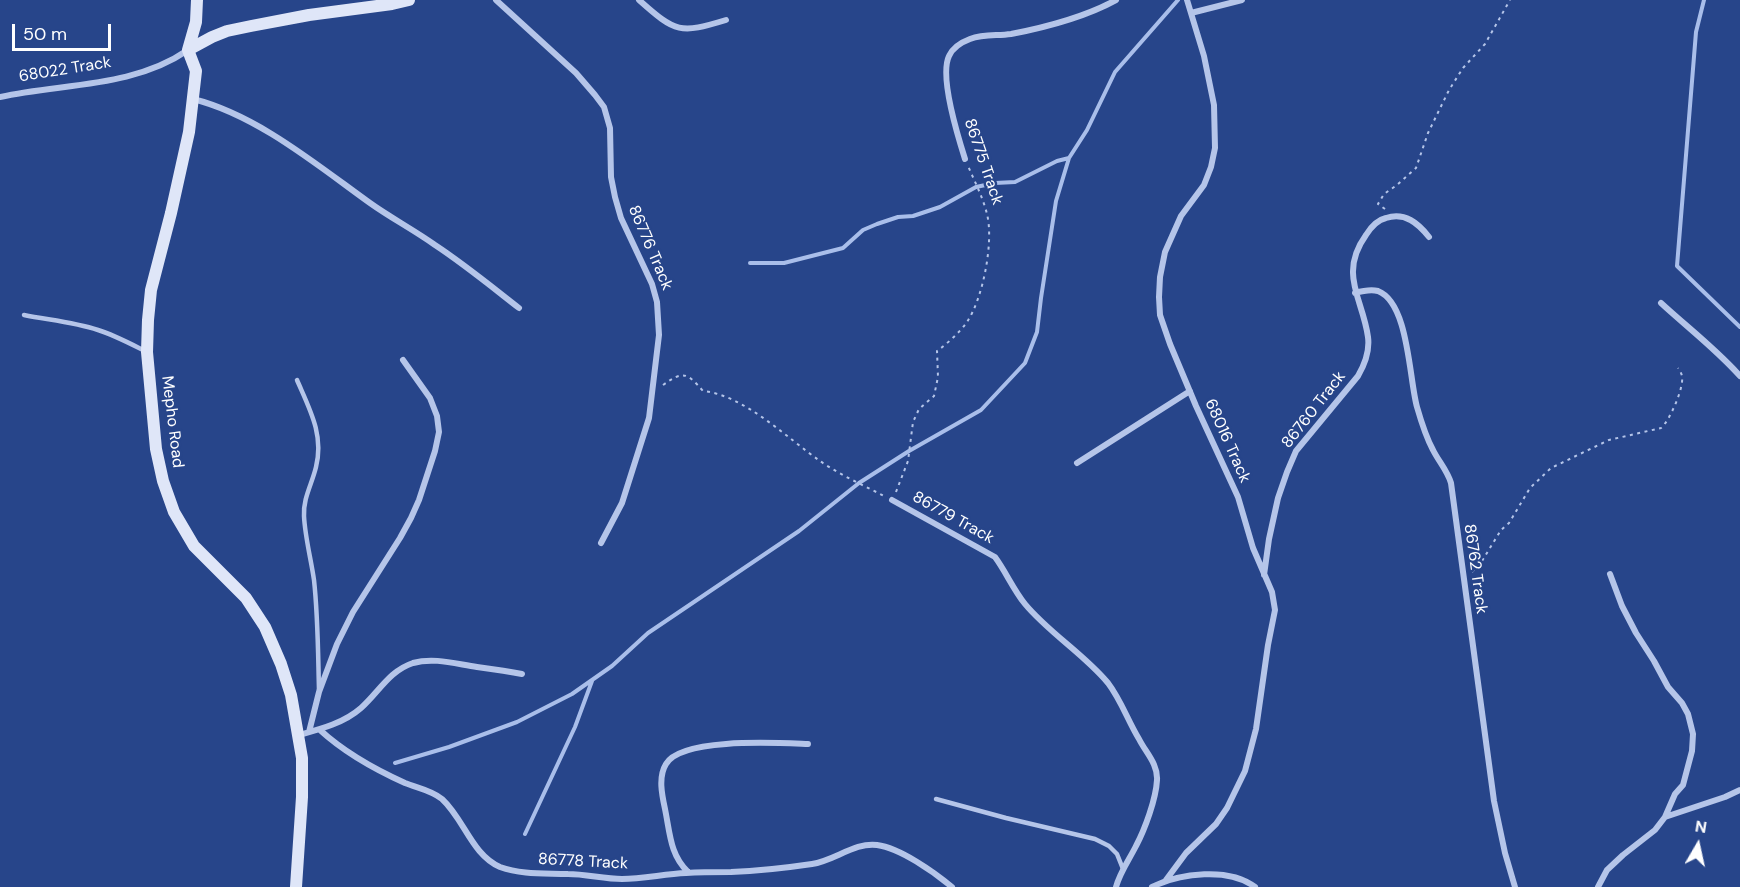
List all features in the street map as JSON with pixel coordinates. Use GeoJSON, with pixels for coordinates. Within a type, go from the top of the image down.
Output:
{"type":"FeatureCollection","features":[{"type":"Feature","properties":{"kind":"street","name":"Mepho Road"},"geometry":{"type":"LineString","coordinates":[[197,0],[196,22],[188,50],[196,71],[193,99],[181,170],[151,290],[148,320],[147,352],[156,448],[163,481],[174,512],[194,546],[246,598],[265,627],[281,664],[304,734],[296,887]]}},
{"type":"Feature","properties":{"kind":"street","name":"68022 Track"},"geometry":{"type":"LineString","coordinates":[[0,97],[140,74],[175,59],[212,37],[243,28],[309,15],[409,0]]}},
{"type":"Feature","properties":{"kind":"street","name":"86776 Track"},"geometry":{"type":"LineString","coordinates":[[496,0],[576,73],[595,95],[608,117],[611,177],[615,197],[630,239],[652,284],[657,302],[659,335],[646,430],[630,483],[601,543]]}},
{"type":"Feature","properties":{"kind":"street"},"geometry":{"type":"LineString","coordinates":[[639,0],[672,26],[682,29],[692,29],[726,20]]}},
{"type":"Feature","properties":{"kind":"street","name":"86775 Track"},"geometry":{"type":"LineString","coordinates":[[965,159],[957,136],[947,81],[946,68],[954,48],[967,40],[980,36],[1008,34],[1045,26],[1116,0]]}},
{"type":"Feature","properties":{"kind":"street","name":"68016 Track"},"geometry":{"type":"LineString","coordinates":[[1166,880],[1186,853],[1216,824],[1227,808],[1245,771],[1256,729],[1275,610],[1272,592],[1263,576],[1238,497],[1190,391],[1160,315],[1160,277],[1165,252],[1181,216],[1204,184],[1215,148],[1214,105],[1204,56],[1187,0]]}},
{"type":"Feature","properties":{"kind":"street"},"geometry":{"type":"LineString","coordinates":[[1191,13],[1242,0]]}},
{"type":"Feature","properties":{"kind":"street"},"geometry":{"type":"LineString","coordinates":[[193,99],[236,114],[282,141],[371,204],[437,246],[519,308]]}},
{"type":"Feature","properties":{"kind":"street"},"geometry":{"type":"LineString","coordinates":[[1394,216],[1414,221],[1429,237]]}},
{"type":"Feature","properties":{"kind":"street","name":"86760 Track"},"geometry":{"type":"LineString","coordinates":[[1263,576],[1278,498],[1296,451],[1343,396],[1364,366],[1368,354],[1368,337],[1355,293],[1353,267],[1360,244],[1372,227],[1382,219],[1394,216]]}},
{"type":"Feature","properties":{"kind":"street","name":"86762 Track"},"geometry":{"type":"LineString","coordinates":[[1355,293],[1377,291],[1392,303],[1401,321],[1417,406],[1428,441],[1451,483],[1494,801],[1515,887]]}},
{"type":"Feature","properties":{"kind":"street"},"geometry":{"type":"LineString","coordinates":[[1661,303],[1740,376]]}},
{"type":"Feature","properties":{"kind":"street"},"geometry":{"type":"LineString","coordinates":[[304,734],[346,625],[411,518],[435,451],[439,432],[437,416],[430,398],[403,360]]}},
{"type":"Feature","properties":{"kind":"street"},"geometry":{"type":"LineString","coordinates":[[1077,463],[1190,391]]}},
{"type":"Feature","properties":{"kind":"street","name":"86779 Track"},"geometry":{"type":"LineString","coordinates":[[892,500],[995,557],[1011,586],[1024,603],[1040,621],[1108,683],[1118,699],[1154,763],[1157,781],[1138,843],[1116,887]]}},
{"type":"Feature","properties":{"kind":"street"},"geometry":{"type":"LineString","coordinates":[[1598,887],[1607,870],[1655,830],[1665,818],[1675,794],[1683,785],[1689,767],[1693,734],[1688,714],[1668,687],[1636,633],[1622,606],[1610,574]]}},
{"type":"Feature","properties":{"kind":"street"},"geometry":{"type":"LineString","coordinates":[[304,734],[351,716],[362,707],[385,680],[400,669],[415,663],[452,662],[522,674]]}},
{"type":"Feature","properties":{"kind":"street","name":"86778 Track"},"geometry":{"type":"LineString","coordinates":[[321,729],[343,749],[367,764],[404,783],[437,795],[456,815],[478,850],[490,861],[518,872],[621,879],[688,872],[754,871],[819,863],[862,846],[878,845],[915,861],[952,887]]}},
{"type":"Feature","properties":{"kind":"street"},"geometry":{"type":"LineString","coordinates":[[688,872],[676,858],[662,798],[662,775],[671,757],[682,752],[728,744],[808,744]]}},
{"type":"Feature","properties":{"kind":"street"},"geometry":{"type":"LineString","coordinates":[[1665,818],[1740,790]]}},
{"type":"Feature","properties":{"kind":"street"},"geometry":{"type":"LineString","coordinates":[[1152,887],[1166,880],[1183,876],[1221,875],[1241,879],[1256,887]]}},
{"type":"Feature","properties":{"kind":"lane"},"geometry":{"type":"LineString","coordinates":[[24,315],[98,330],[147,352]]}},
{"type":"Feature","properties":{"kind":"lane"},"geometry":{"type":"LineString","coordinates":[[297,380],[318,435],[319,452],[305,499],[304,516],[314,581],[319,692]]}},
{"type":"Feature","properties":{"kind":"lane"},"geometry":{"type":"LineString","coordinates":[[936,799],[1095,839],[1109,846],[1117,854],[1123,869]]}},
{"type":"Feature","properties":{"kind":"path"},"geometry":{"type":"LineString","coordinates":[[1394,216],[1378,204],[1384,194],[1416,168],[1428,133],[1449,90],[1463,68],[1485,44],[1510,0]]}},
{"type":"Feature","properties":{"kind":"path","name":"86775 Track"},"geometry":{"type":"LineString","coordinates":[[892,500],[908,461],[913,422],[918,409],[934,396],[938,377],[937,351],[968,321],[984,284],[989,249],[987,216],[965,159]]}},
{"type":"Feature","properties":{"kind":"path"},"geometry":{"type":"LineString","coordinates":[[1464,588],[1470,574],[1482,561],[1501,530],[1509,523],[1530,488],[1551,468],[1609,440],[1660,428],[1666,424],[1683,378],[1678,368]]}},
{"type":"Feature","properties":{"kind":"path","name":"86779 Track"},"geometry":{"type":"LineString","coordinates":[[653,391],[683,374],[691,377],[703,391],[713,392],[745,406],[821,462],[892,500]]}},
{"type":"Feature","properties":{"kind":"waterway"},"geometry":{"type":"LineString","coordinates":[[395,763],[449,747],[517,722],[572,694],[612,666],[648,633],[799,531],[859,483],[981,410],[1025,363],[1037,332],[1056,201],[1069,158],[1087,130],[1115,72],[1178,0]]}},
{"type":"Feature","properties":{"kind":"waterway"},"geometry":{"type":"LineString","coordinates":[[1704,0],[1696,32],[1677,266],[1740,327]]}},
{"type":"Feature","properties":{"kind":"waterway"},"geometry":{"type":"LineString","coordinates":[[750,263],[784,263],[843,248],[863,230],[877,224],[940,207],[976,187],[1015,182],[1057,161],[1069,158]]}},
{"type":"Feature","properties":{"kind":"waterway"},"geometry":{"type":"LineString","coordinates":[[525,834],[575,727],[592,681]]}}]}
